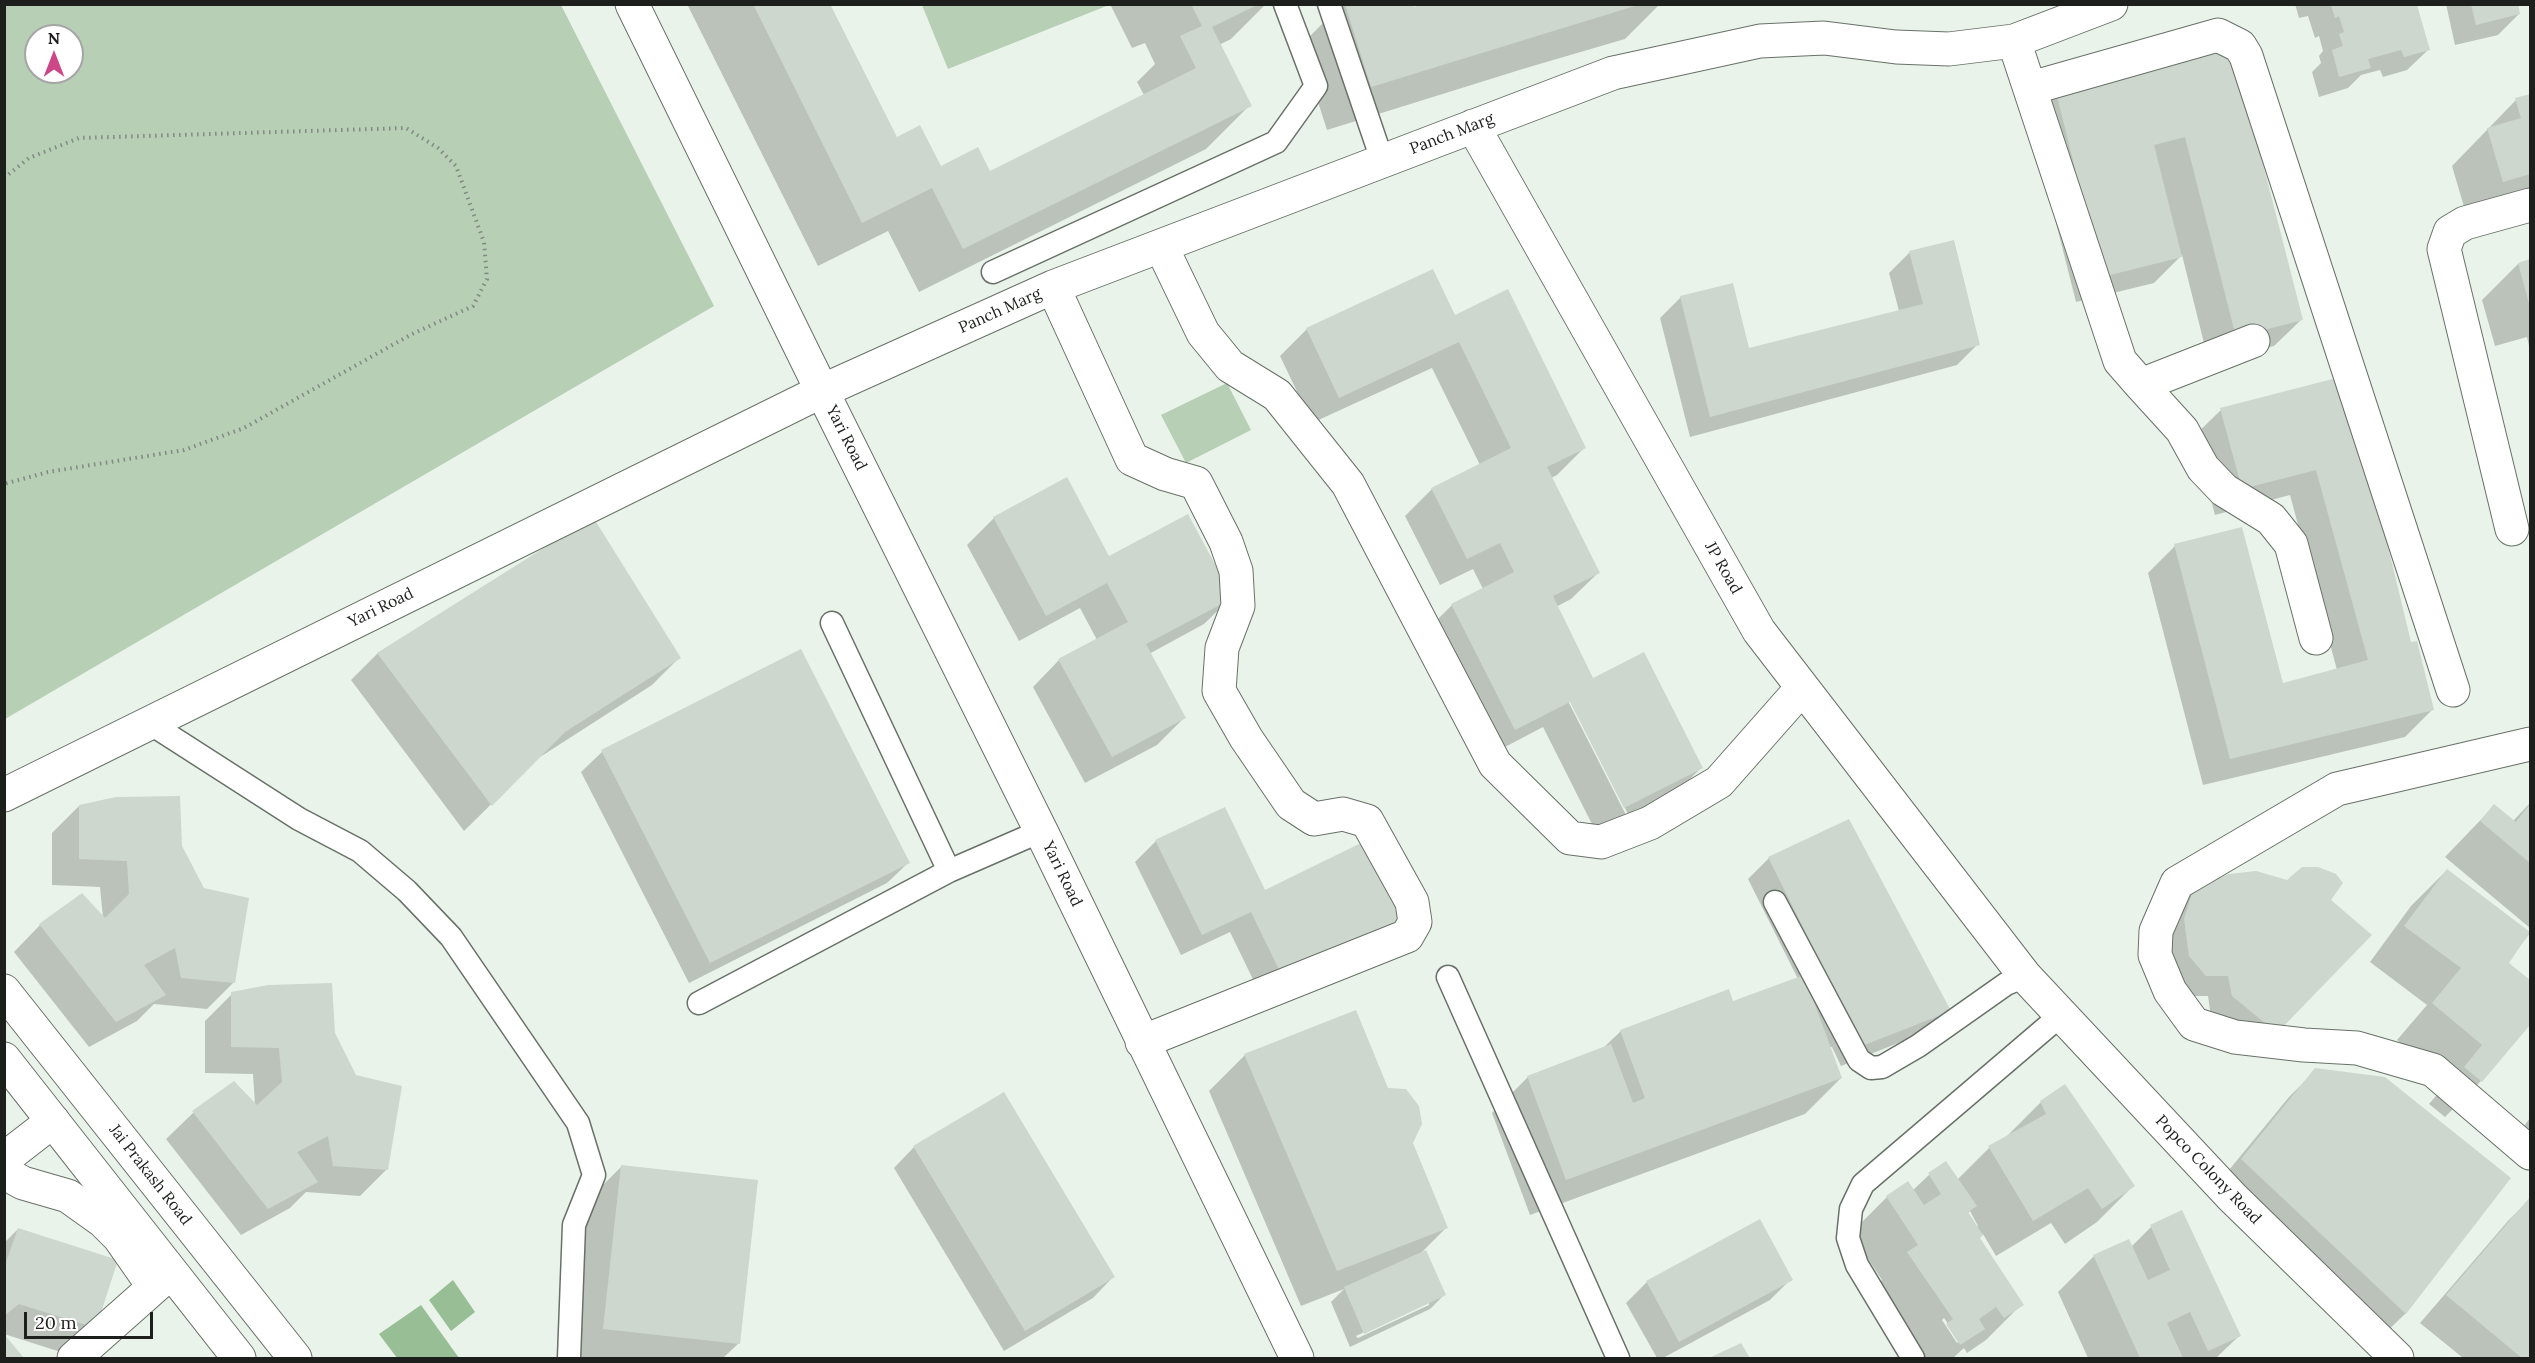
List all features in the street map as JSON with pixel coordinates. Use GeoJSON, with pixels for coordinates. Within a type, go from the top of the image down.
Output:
{"type":"FeatureCollection","features":[{"type":"Feature","properties":{"kind":"street","name":"Yari Road"},"geometry":{"type":"LineString","coordinates":[[632,4],[1041,831],[1297,1359]]}},
{"type":"Feature","properties":{"kind":"street","name":"Panch Marg"},"geometry":{"type":"LineString","coordinates":[[822,391],[1053,287],[1613,73],[1760,41],[1824,38],[1896,47],[1949,49],[2014,41],[2111,4]]}},
{"type":"Feature","properties":{"kind":"street"},"geometry":{"type":"LineString","coordinates":[[2031,88],[2218,35],[2240,46],[2250,67],[2453,690]]}},
{"type":"Feature","properties":{"kind":"street"},"geometry":{"type":"LineString","coordinates":[[2014,41],[2120,361],[2182,430],[2203,468],[2224,489],[2271,519],[2291,544],[2316,638]]}},
{"type":"Feature","properties":{"kind":"street","name":"JP Road"},"geometry":{"type":"LineString","coordinates":[[1473,126],[1759,631],[2025,976]]}},
{"type":"Feature","properties":{"kind":"street"},"geometry":{"type":"LineString","coordinates":[[2512,529],[2444,249],[2450,232],[2465,223],[2530,205]]}},
{"type":"Feature","properties":{"kind":"street"},"geometry":{"type":"LineString","coordinates":[[1161,246],[1203,333],[1230,366],[1277,395],[1348,484],[1495,764],[1570,838],[1601,842],[1650,823],[1719,782],[1802,688]]}},
{"type":"Feature","properties":{"kind":"street"},"geometry":{"type":"LineString","coordinates":[[1053,287],[1132,459],[1165,474],[1196,483],[1226,542],[1236,571],[1239,606],[1222,648],[1219,691],[1246,738],[1291,804],[1314,819],[1343,814],[1367,821],[1412,902],[1414,922],[1407,936],[1142,1042]]}},
{"type":"Feature","properties":{"kind":"street"},"geometry":{"type":"LineString","coordinates":[[2141,385],[2253,341]]}},
{"type":"Feature","properties":{"kind":"street","name":"Yari Road"},"geometry":{"type":"LineString","coordinates":[[4,795],[822,391]]}},
{"type":"Feature","properties":{"kind":"street"},"geometry":{"type":"LineString","coordinates":[[2530,744],[2337,789],[2177,883],[2156,930],[2155,955],[2169,991],[2194,1024],[2235,1037],[2357,1048],[2433,1070],[2530,1153]]}},
{"type":"Feature","properties":{"kind":"street","name":"Popco Colony Road"},"geometry":{"type":"LineString","coordinates":[[2025,976],[2232,1197],[2397,1359]]}},
{"type":"Feature","properties":{"kind":"street","name":"Jai Prakash Road"},"geometry":{"type":"LineString","coordinates":[[4,991],[295,1359]]}},
{"type":"Feature","properties":{"kind":"street"},"geometry":{"type":"LineString","coordinates":[[4,1059],[53,1121],[163,1279]]}},
{"type":"Feature","properties":{"kind":"street"},"geometry":{"type":"LineString","coordinates":[[4,1159],[53,1121]]}},
{"type":"Feature","properties":{"kind":"street"},"geometry":{"type":"LineString","coordinates":[[4,1168],[12,1177],[23,1183],[68,1196],[103,1221],[163,1279],[239,1359]]}},
{"type":"Feature","properties":{"kind":"street"},"geometry":{"type":"LineString","coordinates":[[74,1359],[163,1279]]}},
{"type":"Feature","properties":{"kind":"lane"},"geometry":{"type":"LineString","coordinates":[[993,272],[1276,142],[1316,86],[1285,4]]}},
{"type":"Feature","properties":{"kind":"lane"},"geometry":{"type":"LineString","coordinates":[[1329,4],[1382,160]]}},
{"type":"Feature","properties":{"kind":"lane"},"geometry":{"type":"LineString","coordinates":[[832,623],[949,871]]}},
{"type":"Feature","properties":{"kind":"lane"},"geometry":{"type":"LineString","coordinates":[[148,723],[299,819],[360,851],[407,891],[451,937],[578,1123],[594,1175],[574,1225],[569,1359]]}},
{"type":"Feature","properties":{"kind":"lane"},"geometry":{"type":"LineString","coordinates":[[699,1003],[949,871],[1041,831]]}},
{"type":"Feature","properties":{"kind":"lane"},"geometry":{"type":"LineString","coordinates":[[1775,902],[1859,1060],[1871,1068],[1882,1066],[1918,1046],[2006,984],[2025,976]]}},
{"type":"Feature","properties":{"kind":"lane"},"geometry":{"type":"LineString","coordinates":[[1448,977],[1618,1359]]}},
{"type":"Feature","properties":{"kind":"lane"},"geometry":{"type":"LineString","coordinates":[[1913,1359],[1857,1265],[1848,1238],[1851,1209],[1863,1184],[2061,1015]]}},
{"type":"Feature","properties":{"kind":"path"},"geometry":{"type":"LineString","coordinates":[[4,177],[29,158],[79,138],[406,128],[438,148],[456,166],[484,242],[487,279],[473,306],[412,334],[244,428],[184,450],[48,472],[4,484]]}},
{"type":"Feature","properties":{"kind":"shaded area"},"geometry":{"type":"Polygon","coordinates":[[[5,4],[561,5],[714,306],[5,719],[5,4]]]}},
{"type":"Feature","properties":{"kind":"shaded area"},"geometry":{"type":"Polygon","coordinates":[[[922,5],[1109,5],[948,69],[922,5]]]}},
{"type":"Feature","properties":{"kind":"shaded area"},"geometry":{"type":"Polygon","coordinates":[[[1227,383],[1251,430],[1186,463],[1161,415],[1227,383]]]}},
{"type":"Feature","properties":{"kind":"shaded area"},"geometry":{"type":"Polygon","coordinates":[[[453,1280],[475,1312],[451,1331],[429,1300],[453,1280]]]}},
{"type":"Feature","properties":{"kind":"shaded area"},"geometry":{"type":"Polygon","coordinates":[[[421,1305],[459,1358],[397,1358],[379,1334],[421,1305]]]}},
{"type":"Feature","properties":{"kind":"building"},"geometry":{"type":"Polygon","coordinates":[[[753,4],[830,4],[897,137],[920,125],[941,166],[978,147],[990,171],[1196,68],[1180,36],[1202,26],[1191,4],[1259,4],[1212,27],[1252,106],[963,249],[932,188],[862,223],[753,4]]]}},
{"type":"Feature","properties":{"kind":"building"},"geometry":{"type":"Polygon","coordinates":[[[1345,4],[1413,4],[1414,7],[1422,4],[1638,5],[1371,87],[1345,4]]]}},
{"type":"Feature","properties":{"kind":"building"},"geometry":{"type":"Polygon","coordinates":[[[2471,4],[2518,4],[2520,14],[2476,25],[2471,4]]]}},
{"type":"Feature","properties":{"kind":"building"},"geometry":{"type":"Polygon","coordinates":[[[2331,5],[2417,5],[2430,50],[2404,57],[2401,50],[2368,59],[2371,68],[2339,77],[2332,50],[2343,46],[2339,34],[2344,32],[2339,16],[2335,18],[2331,5]]]}},
{"type":"Feature","properties":{"kind":"building"},"geometry":{"type":"Polygon","coordinates":[[[2229,48],[2243,86],[2303,320],[2236,337],[2185,137],[2154,145],[2182,257],[2102,277],[2056,92],[2229,48]]]}},
{"type":"Feature","properties":{"kind":"building"},"geometry":{"type":"Polygon","coordinates":[[[2530,94],[2530,174],[2503,182],[2487,128],[2521,118],[2515,98],[2530,94]]]}},
{"type":"Feature","properties":{"kind":"building"},"geometry":{"type":"Polygon","coordinates":[[[1954,240],[1980,345],[1710,417],[1680,296],[1733,283],[1749,348],[1923,304],[1909,251],[1954,240]]]}},
{"type":"Feature","properties":{"kind":"building"},"geometry":{"type":"Polygon","coordinates":[[[2530,259],[2530,307],[2518,263],[2530,259]]]}},
{"type":"Feature","properties":{"kind":"building"},"geometry":{"type":"Polygon","coordinates":[[[1433,269],[1455,315],[1508,289],[1586,448],[1547,467],[1600,573],[1553,596],[1593,678],[1644,652],[1703,768],[1624,808],[1570,702],[1515,730],[1451,604],[1514,572],[1500,543],[1467,559],[1431,488],[1511,448],[1459,342],[1339,398],[1306,328],[1433,269]]]}},
{"type":"Feature","properties":{"kind":"building"},"geometry":{"type":"Polygon","coordinates":[[[2344,376],[2365,451],[2411,642],[2417,641],[2434,710],[2230,759],[2174,544],[2242,527],[2283,683],[2368,660],[2316,470],[2242,489],[2220,408],[2344,376]]]}},
{"type":"Feature","properties":{"kind":"building"},"geometry":{"type":"Polygon","coordinates":[[[1067,477],[1109,556],[1188,514],[1233,598],[1146,644],[1186,718],[1112,757],[1058,659],[1128,622],[1107,583],[1046,616],[993,517],[1067,477]]]}},
{"type":"Feature","properties":{"kind":"building"},"geometry":{"type":"Polygon","coordinates":[[[593,517],[681,658],[565,732],[492,806],[377,653],[593,517]]]}},
{"type":"Feature","properties":{"kind":"building"},"geometry":{"type":"Polygon","coordinates":[[[801,649],[910,863],[710,963],[601,750],[801,649]]]}},
{"type":"Feature","properties":{"kind":"building"},"geometry":{"type":"Polygon","coordinates":[[[180,796],[182,846],[204,888],[249,898],[235,983],[181,978],[175,948],[144,965],[166,995],[116,1022],[39,924],[82,893],[105,918],[129,894],[127,861],[79,859],[79,805],[116,797],[180,796]]]}},
{"type":"Feature","properties":{"kind":"building"},"geometry":{"type":"Polygon","coordinates":[[[2494,804],[2516,822],[2530,804],[2530,863],[2480,821],[2494,804]]]}},
{"type":"Feature","properties":{"kind":"building"},"geometry":{"type":"Polygon","coordinates":[[[1225,807],[1265,890],[1365,841],[1404,923],[1284,980],[1251,912],[1202,935],[1155,840],[1225,807]]]}},
{"type":"Feature","properties":{"kind":"building"},"geometry":{"type":"Polygon","coordinates":[[[1849,819],[1951,1011],[1862,1046],[1768,857],[1849,819]]]}},
{"type":"Feature","properties":{"kind":"building"},"geometry":{"type":"Polygon","coordinates":[[[2302,867],[2318,867],[2336,874],[2343,883],[2331,900],[2372,935],[2277,1033],[2232,996],[2228,976],[2206,976],[2189,956],[2184,919],[2194,887],[2229,874],[2256,871],[2287,880],[2302,867]]]}},
{"type":"Feature","properties":{"kind":"building"},"geometry":{"type":"Polygon","coordinates":[[[2447,869],[2530,932],[2509,963],[2530,980],[2530,1025],[2482,1082],[2464,1067],[2482,1045],[2432,1003],[2461,968],[2404,926],[2447,869]]]}},
{"type":"Feature","properties":{"kind":"building"},"geometry":{"type":"Polygon","coordinates":[[[1804,975],[1842,1078],[1566,1180],[1527,1076],[1611,1044],[1633,1103],[1645,1098],[1620,1030],[1729,989],[1733,1001],[1804,975]]]}},
{"type":"Feature","properties":{"kind":"building"},"geometry":{"type":"Polygon","coordinates":[[[332,983],[335,1033],[356,1075],[402,1086],[388,1170],[333,1166],[328,1136],[297,1152],[318,1182],[268,1209],[192,1111],[234,1081],[257,1105],[282,1082],[279,1048],[231,1047],[231,992],[268,985],[332,983]]]}},
{"type":"Feature","properties":{"kind":"building"},"geometry":{"type":"Polygon","coordinates":[[[1356,1010],[1388,1088],[1406,1089],[1419,1106],[1422,1124],[1413,1143],[1448,1228],[1337,1271],[1244,1054],[1356,1010]]]}},
{"type":"Feature","properties":{"kind":"building"},"geometry":{"type":"Polygon","coordinates":[[[2315,1068],[2385,1077],[2511,1178],[2406,1314],[2241,1159],[2315,1068]]]}},
{"type":"Feature","properties":{"kind":"building"},"geometry":{"type":"Polygon","coordinates":[[[2065,1084],[2135,1186],[2102,1209],[2088,1188],[2033,1221],[1988,1146],[2046,1114],[2040,1101],[2065,1084]]]}},
{"type":"Feature","properties":{"kind":"building"},"geometry":{"type":"Polygon","coordinates":[[[1004,1092],[1115,1277],[1025,1331],[913,1146],[1004,1092]]]}},
{"type":"Feature","properties":{"kind":"building"},"geometry":{"type":"Polygon","coordinates":[[[1946,1161],[1977,1206],[1968,1212],[1983,1235],[1980,1238],[2024,1305],[2004,1318],[1996,1307],[1979,1319],[1985,1329],[1960,1345],[1946,1324],[1953,1319],[1907,1252],[1918,1245],[1886,1196],[1908,1181],[1924,1205],[1941,1194],[1928,1173],[1946,1161]]]}},
{"type":"Feature","properties":{"kind":"building"},"geometry":{"type":"Polygon","coordinates":[[[621,1165],[758,1180],[740,1344],[603,1329],[621,1165]]]}},
{"type":"Feature","properties":{"kind":"building"},"geometry":{"type":"Polygon","coordinates":[[[2530,1197],[2530,1358],[2522,1358],[2446,1295],[2530,1197]]]}},
{"type":"Feature","properties":{"kind":"building"},"geometry":{"type":"Polygon","coordinates":[[[2182,1210],[2241,1336],[2208,1351],[2190,1312],[2167,1323],[2183,1358],[2140,1358],[2093,1255],[2129,1239],[2148,1280],[2170,1270],[2150,1225],[2182,1210]]]}},
{"type":"Feature","properties":{"kind":"building"},"geometry":{"type":"Polygon","coordinates":[[[1760,1219],[1793,1280],[1679,1342],[1646,1281],[1760,1219]]]}},
{"type":"Feature","properties":{"kind":"building"},"geometry":{"type":"Polygon","coordinates":[[[18,1228],[118,1260],[96,1328],[19,1304],[4,1316],[4,1268],[18,1228]]]}},
{"type":"Feature","properties":{"kind":"building"},"geometry":{"type":"Polygon","coordinates":[[[1426,1250],[1446,1295],[1364,1334],[1344,1287],[1426,1250]]]}},
{"type":"Feature","properties":{"kind":"building"},"geometry":{"type":"Polygon","coordinates":[[[4,1334],[24,1358],[4,1358],[4,1334]]]}},
{"type":"Feature","properties":{"kind":"building"},"geometry":{"type":"Polygon","coordinates":[[[1741,1343],[1750,1358],[1709,1358],[1741,1343]]]}}]}
